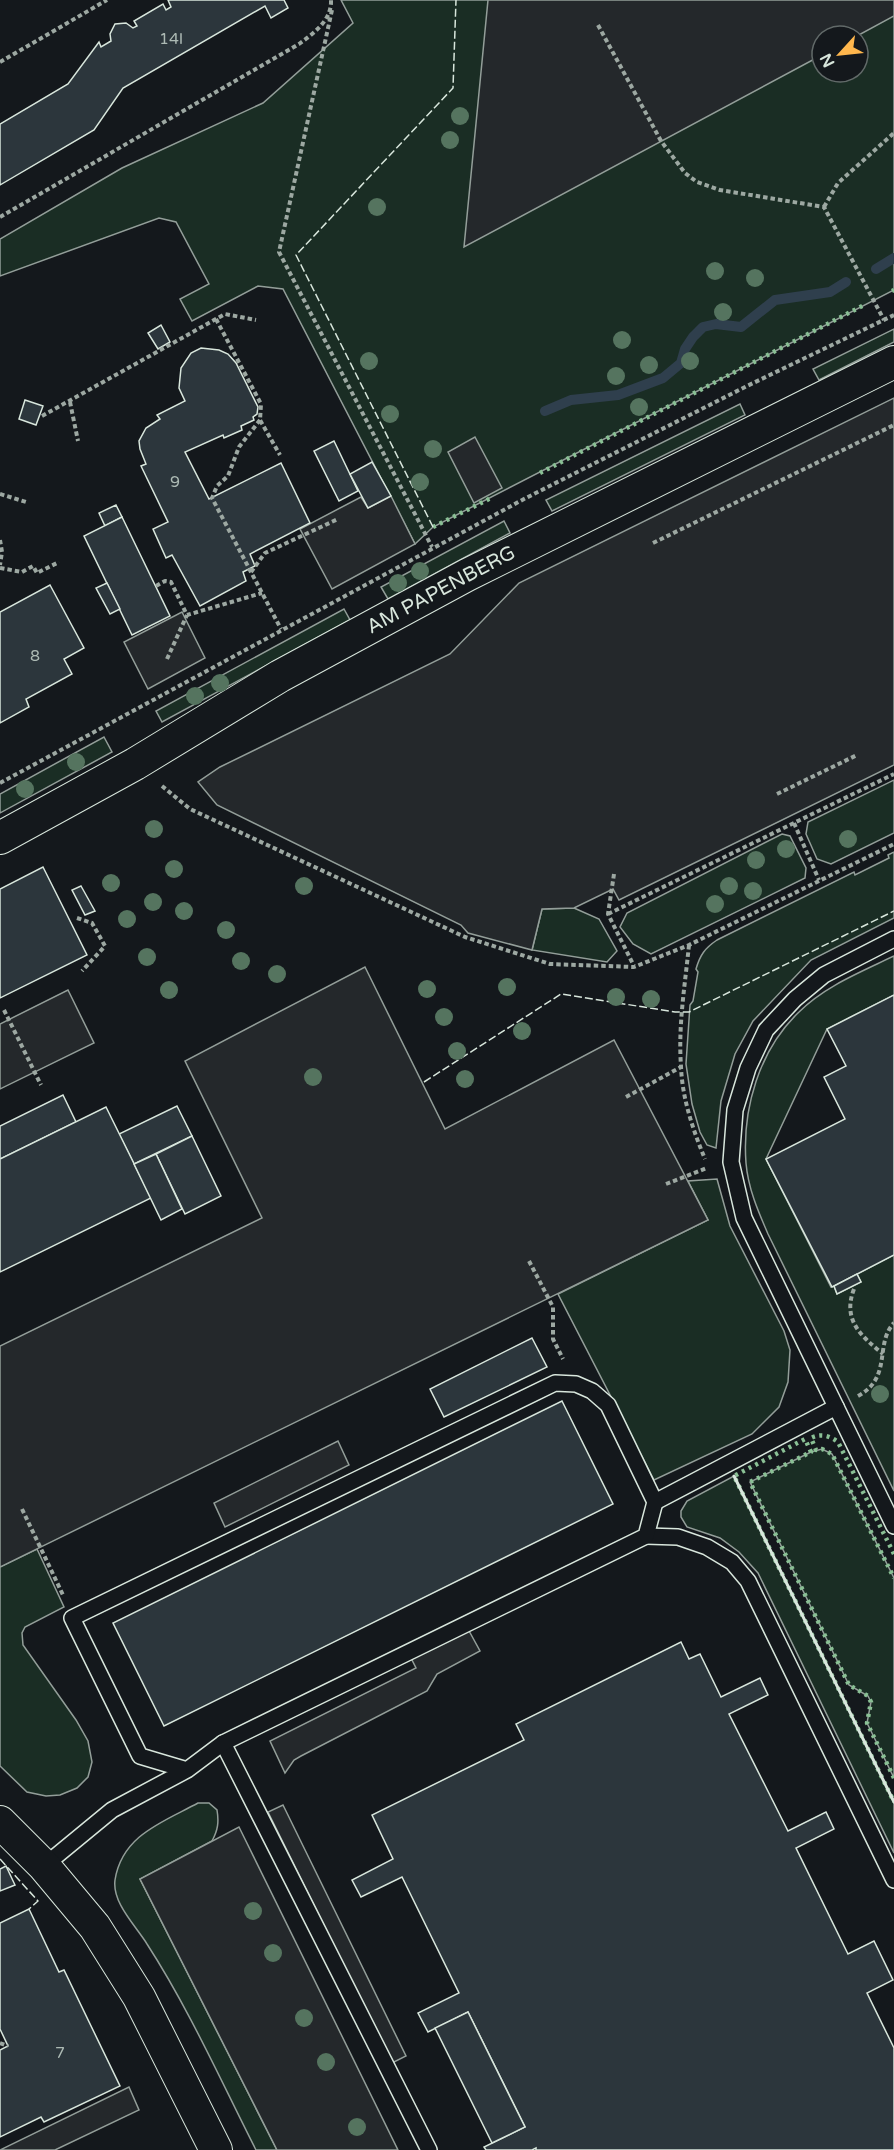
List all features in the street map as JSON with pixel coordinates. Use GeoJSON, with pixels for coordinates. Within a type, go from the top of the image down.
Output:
{"type":"FeatureCollection","features":[{"type":"Feature","properties":{"kind":"street","name":"AM PAPENBERG"},"geometry":{"type":"LineString","coordinates":[[0,838],[135,764],[280,676],[467,575],[894,362]]}},
{"type":"Feature","properties":{"kind":"street"},"geometry":{"type":"LineString","coordinates":[[0,1822],[44,1866],[95,1927],[139,1997],[216,2150]]}},
{"type":"Feature","properties":{"kind":"lane"},"geometry":{"type":"LineString","coordinates":[[894,939],[824,975],[795,999],[765,1030],[748,1068],[735,1110],[731,1162],[744,1218],[894,1527]]}},
{"type":"Feature","properties":{"kind":"lane"},"geometry":{"type":"LineString","coordinates":[[187,1770],[140,1756],[72,1618],[555,1383],[576,1384],[592,1391],[608,1404],[655,1502],[646,1536]]}},
{"type":"Feature","properties":{"kind":"lane"},"geometry":{"type":"LineString","coordinates":[[655,1502],[836,1407]]}},
{"type":"Feature","properties":{"kind":"lane"},"geometry":{"type":"LineString","coordinates":[[44,1866],[112,1810],[187,1770],[223,1743],[646,1536],[678,1537],[707,1547],[732,1562],[748,1581],[894,1880]]}},
{"type":"Feature","properties":{"kind":"lane"},"geometry":{"type":"LineString","coordinates":[[223,1743],[429,2150]]}},
{"type":"Feature","properties":{"kind":"path"},"geometry":{"type":"LineString","coordinates":[[0,62],[106,0]]}},
{"type":"Feature","properties":{"kind":"path"},"geometry":{"type":"LineString","coordinates":[[331,0],[332,10],[279,252],[432,547]]}},
{"type":"Feature","properties":{"kind":"path"},"geometry":{"type":"LineString","coordinates":[[0,217],[299,44],[318,30],[332,10]]}},
{"type":"Feature","properties":{"kind":"path"},"geometry":{"type":"LineString","coordinates":[[598,25],[661,141],[685,173],[698,182],[720,190],[824,207]]}},
{"type":"Feature","properties":{"kind":"path"},"geometry":{"type":"LineString","coordinates":[[824,207],[838,183],[894,133]]}},
{"type":"Feature","properties":{"kind":"path"},"geometry":{"type":"LineString","coordinates":[[824,207],[884,320]]}},
{"type":"Feature","properties":{"kind":"path"},"geometry":{"type":"LineString","coordinates":[[42,416],[225,314],[256,320]]}},
{"type":"Feature","properties":{"kind":"path"},"geometry":{"type":"LineString","coordinates":[[0,783],[432,547],[747,386],[894,315]]}},
{"type":"Feature","properties":{"kind":"path"},"geometry":{"type":"LineString","coordinates":[[216,319],[261,404],[260,420],[280,455]]}},
{"type":"Feature","properties":{"kind":"path"},"geometry":{"type":"LineString","coordinates":[[70,402],[78,441]]}},
{"type":"Feature","properties":{"kind":"path"},"geometry":{"type":"LineString","coordinates":[[260,420],[239,447],[228,476],[217,486],[212,498],[281,629]]}},
{"type":"Feature","properties":{"kind":"path"},"geometry":{"type":"LineString","coordinates":[[653,543],[894,424]]}},
{"type":"Feature","properties":{"kind":"path"},"geometry":{"type":"LineString","coordinates":[[0,494],[26,502]]}},
{"type":"Feature","properties":{"kind":"path"},"geometry":{"type":"LineString","coordinates":[[250,572],[265,553],[338,519]]}},
{"type":"Feature","properties":{"kind":"path"},"geometry":{"type":"LineString","coordinates":[[0,540],[2,552],[0,566],[22,572],[33,566],[38,573],[58,562]]}},
{"type":"Feature","properties":{"kind":"path"},"geometry":{"type":"LineString","coordinates":[[156,586],[165,581],[171,582],[187,615]]}},
{"type":"Feature","properties":{"kind":"path"},"geometry":{"type":"LineString","coordinates":[[167,659],[187,615],[262,593]]}},
{"type":"Feature","properties":{"kind":"path"},"geometry":{"type":"LineString","coordinates":[[777,794],[857,754]]}},
{"type":"Feature","properties":{"kind":"path"},"geometry":{"type":"LineString","coordinates":[[135,764],[190,809],[465,937],[550,964],[634,967],[689,945],[894,844]]}},
{"type":"Feature","properties":{"kind":"path"},"geometry":{"type":"LineString","coordinates":[[608,914],[894,774]]}},
{"type":"Feature","properties":{"kind":"path"},"geometry":{"type":"LineString","coordinates":[[794,823],[819,880]]}},
{"type":"Feature","properties":{"kind":"path"},"geometry":{"type":"LineString","coordinates":[[614,874],[608,914],[634,967]]}},
{"type":"Feature","properties":{"kind":"path"},"geometry":{"type":"LineString","coordinates":[[77,918],[92,922],[105,946],[82,971]]}},
{"type":"Feature","properties":{"kind":"path"},"geometry":{"type":"LineString","coordinates":[[666,1184],[708,1168],[692,1127],[681,1066],[682,1012],[689,945]]}},
{"type":"Feature","properties":{"kind":"path"},"geometry":{"type":"LineString","coordinates":[[4,1010],[41,1085]]}},
{"type":"Feature","properties":{"kind":"path"},"geometry":{"type":"LineString","coordinates":[[626,1096],[681,1066]]}},
{"type":"Feature","properties":{"kind":"path"},"geometry":{"type":"LineString","coordinates":[[529,1261],[553,1307],[553,1339],[576,1384]]}},
{"type":"Feature","properties":{"kind":"path"},"geometry":{"type":"LineString","coordinates":[[854,1289],[850,1299],[851,1316],[862,1336],[883,1355]]}},
{"type":"Feature","properties":{"kind":"path"},"geometry":{"type":"LineString","coordinates":[[836,1407],[867,1390],[880,1372],[885,1338],[894,1323]]}},
{"type":"Feature","properties":{"kind":"path"},"geometry":{"type":"LineString","coordinates":[[22,1509],[68,1604],[72,1618]]}},
{"type":"Feature","properties":{"kind":"path"},"geometry":{"type":"LineString","coordinates":[[0,2043],[8,2046]]}},
{"type":"Feature","properties":{"kind":"green space"},"geometry":{"type":"Polygon","coordinates":[[[341,0],[894,0],[894,290],[433,527],[415,544],[283,289],[258,286],[192,321],[180,299],[209,284],[176,222],[159,218],[0,276],[0,239],[122,168],[263,103],[353,23],[341,0]]]}},
{"type":"Feature","properties":{"kind":"green space"},"geometry":{"type":"Polygon","coordinates":[[[894,329],[894,342],[819,380],[813,369],[894,329]]]}},
{"type":"Feature","properties":{"kind":"green space"},"geometry":{"type":"Polygon","coordinates":[[[740,404],[745,415],[552,511],[546,500],[740,404]]]}},
{"type":"Feature","properties":{"kind":"green space"},"geometry":{"type":"Polygon","coordinates":[[[504,521],[510,533],[388,599],[381,587],[504,521]]]}},
{"type":"Feature","properties":{"kind":"green space"},"geometry":{"type":"Polygon","coordinates":[[[344,609],[350,620],[162,722],[156,711],[344,609]]]}},
{"type":"Feature","properties":{"kind":"green space"},"geometry":{"type":"Polygon","coordinates":[[[104,737],[112,752],[0,813],[0,794],[104,737]]]}},
{"type":"Feature","properties":{"kind":"green space"},"geometry":{"type":"Polygon","coordinates":[[[894,780],[894,833],[831,864],[817,859],[806,834],[808,822],[894,780]]]}},
{"type":"Feature","properties":{"kind":"green space"},"geometry":{"type":"Polygon","coordinates":[[[782,834],[790,836],[806,868],[805,878],[651,954],[633,944],[620,927],[627,913],[782,834]]]}},
{"type":"Feature","properties":{"kind":"green space"},"geometry":{"type":"Polygon","coordinates":[[[894,852],[894,918],[811,960],[753,1021],[735,1054],[721,1101],[716,1148],[707,1145],[700,1132],[692,1104],[686,1064],[690,1005],[693,1001],[698,972],[696,969],[701,956],[717,940],[854,872],[855,875],[889,858],[888,855],[894,852]]]}},
{"type":"Feature","properties":{"kind":"green space"},"geometry":{"type":"Polygon","coordinates":[[[574,908],[599,919],[617,951],[607,962],[532,950],[542,909],[574,908]]]}},
{"type":"Feature","properties":{"kind":"green space"},"geometry":{"type":"Polygon","coordinates":[[[894,956],[894,995],[827,1029],[766,1159],[831,1287],[834,1286],[837,1294],[861,1282],[857,1274],[894,1255],[894,1491],[764,1225],[749,1181],[745,1143],[750,1102],[756,1082],[773,1044],[785,1027],[820,995],[844,980],[894,956]]]}},
{"type":"Feature","properties":{"kind":"green space"},"geometry":{"type":"Polygon","coordinates":[[[717,1179],[730,1226],[784,1331],[790,1350],[788,1382],[779,1407],[752,1434],[654,1480],[558,1294],[708,1220],[688,1181],[717,1179]]]}},
{"type":"Feature","properties":{"kind":"green space"},"geometry":{"type":"Polygon","coordinates":[[[822,1449],[832,1454],[894,1578],[894,1778],[867,1723],[871,1702],[868,1696],[849,1685],[750,1482],[811,1452],[822,1449]]]}},
{"type":"Feature","properties":{"kind":"green space"},"geometry":{"type":"Polygon","coordinates":[[[734,1476],[894,1802],[894,1853],[758,1573],[739,1552],[720,1538],[687,1527],[681,1517],[681,1511],[687,1501],[734,1476]]]}},
{"type":"Feature","properties":{"kind":"green space"},"geometry":{"type":"Polygon","coordinates":[[[37,1549],[64,1607],[25,1627],[22,1633],[23,1645],[76,1720],[88,1741],[92,1762],[88,1777],[77,1788],[60,1795],[46,1796],[27,1792],[0,1766],[0,1567],[37,1549]]]}},
{"type":"Feature","properties":{"kind":"green space"},"geometry":{"type":"Polygon","coordinates":[[[198,1803],[209,1803],[217,1810],[218,1826],[212,1841],[140,1879],[277,2150],[256,2150],[191,2020],[147,1944],[121,1906],[115,1889],[119,1865],[135,1841],[158,1824],[198,1803]]]}},
{"type":"Feature","properties":{"kind":"shaded area"},"geometry":{"type":"Polygon","coordinates":[[[488,0],[894,0],[894,16],[870,29],[870,24],[810,24],[810,61],[464,247],[488,0]]]}},
{"type":"Feature","properties":{"kind":"shaded area"},"geometry":{"type":"Polygon","coordinates":[[[894,398],[894,765],[619,900],[613,889],[574,908],[542,909],[532,950],[468,933],[461,925],[217,805],[198,782],[220,767],[450,654],[519,583],[894,398]]]}},
{"type":"Feature","properties":{"kind":"shaded area"},"geometry":{"type":"Polygon","coordinates":[[[475,437],[502,488],[474,503],[448,452],[475,437]]]}},
{"type":"Feature","properties":{"kind":"shaded area"},"geometry":{"type":"Polygon","coordinates":[[[391,496],[415,544],[332,589],[300,529],[361,497],[368,508],[391,496]]]}},
{"type":"Feature","properties":{"kind":"shaded area"},"geometry":{"type":"Polygon","coordinates":[[[182,612],[205,658],[148,689],[124,642],[182,612]]]}},
{"type":"Feature","properties":{"kind":"shaded area"},"geometry":{"type":"Polygon","coordinates":[[[365,967],[445,1129],[614,1040],[708,1220],[0,1567],[0,1346],[262,1218],[185,1061],[365,967]]]}},
{"type":"Feature","properties":{"kind":"shaded area"},"geometry":{"type":"Polygon","coordinates":[[[68,990],[94,1043],[0,1089],[0,1024],[68,990]]]}},
{"type":"Feature","properties":{"kind":"shaded area"},"geometry":{"type":"Polygon","coordinates":[[[338,1441],[349,1465],[225,1527],[214,1503],[338,1441]]]}},
{"type":"Feature","properties":{"kind":"shaded area"},"geometry":{"type":"Polygon","coordinates":[[[468,1629],[480,1651],[437,1674],[427,1691],[294,1760],[285,1773],[270,1741],[416,1668],[411,1658],[468,1629]]]}},
{"type":"Feature","properties":{"kind":"shaded area"},"geometry":{"type":"Polygon","coordinates":[[[283,1805],[406,2056],[392,2063],[268,1812],[283,1805]]]}},
{"type":"Feature","properties":{"kind":"shaded area"},"geometry":{"type":"Polygon","coordinates":[[[239,1827],[398,2150],[277,2150],[140,1879],[239,1827]]]}},
{"type":"Feature","properties":{"kind":"shaded area"},"geometry":{"type":"Polygon","coordinates":[[[129,2087],[139,2110],[55,2150],[0,2150],[129,2087]]]}},
{"type":"Feature","properties":{"kind":"building"},"geometry":{"type":"Polygon","coordinates":[[[168,0],[284,0],[288,8],[271,18],[265,6],[123,88],[94,130],[0,185],[0,124],[68,84],[99,42],[101,47],[111,41],[110,34],[115,24],[126,23],[133,28],[137,26],[134,21],[163,4],[166,10],[171,7],[168,0]]]}},
{"type":"Feature","properties":{"kind":"building"},"geometry":{"type":"Polygon","coordinates":[[[161,325],[170,342],[158,349],[148,333],[161,325]]]}},
{"type":"Feature","properties":{"kind":"building"},"geometry":{"type":"Polygon","coordinates":[[[201,348],[219,350],[228,354],[236,363],[258,407],[257,414],[253,417],[254,420],[241,426],[242,430],[224,438],[223,435],[185,452],[209,499],[281,463],[310,523],[250,554],[255,566],[243,572],[246,581],[200,606],[172,555],[166,558],[153,529],[168,522],[141,466],[146,464],[139,441],[146,428],[160,419],[157,415],[185,401],[179,388],[181,368],[191,353],[201,348]]]}},
{"type":"Feature","properties":{"kind":"building"},"geometry":{"type":"Polygon","coordinates":[[[25,400],[43,406],[36,425],[19,419],[25,400]]]}},
{"type":"Feature","properties":{"kind":"building"},"geometry":{"type":"Polygon","coordinates":[[[334,441],[358,491],[339,501],[314,451],[334,441]]]}},
{"type":"Feature","properties":{"kind":"building"},"geometry":{"type":"Polygon","coordinates":[[[372,462],[391,496],[368,508],[350,474],[372,462]]]}},
{"type":"Feature","properties":{"kind":"building"},"geometry":{"type":"Polygon","coordinates":[[[116,505],[122,517],[105,526],[99,513],[116,505]]]}},
{"type":"Feature","properties":{"kind":"building"},"geometry":{"type":"Polygon","coordinates":[[[122,517],[170,616],[132,635],[84,536],[122,517]]]}},
{"type":"Feature","properties":{"kind":"building"},"geometry":{"type":"Polygon","coordinates":[[[107,583],[120,609],[110,614],[96,588],[107,583]]]}},
{"type":"Feature","properties":{"kind":"building"},"geometry":{"type":"Polygon","coordinates":[[[50,585],[84,648],[64,659],[72,674],[26,699],[29,707],[0,723],[0,612],[50,585]]]}},
{"type":"Feature","properties":{"kind":"building"},"geometry":{"type":"Polygon","coordinates":[[[43,867],[87,955],[0,998],[0,889],[43,867]]]}},
{"type":"Feature","properties":{"kind":"building"},"geometry":{"type":"Polygon","coordinates":[[[81,886],[95,911],[85,915],[72,890],[81,886]]]}},
{"type":"Feature","properties":{"kind":"building"},"geometry":{"type":"Polygon","coordinates":[[[894,995],[894,1255],[832,1287],[766,1159],[845,1119],[824,1077],[846,1066],[827,1029],[894,995]]]}},
{"type":"Feature","properties":{"kind":"building"},"geometry":{"type":"Polygon","coordinates":[[[63,1095],[76,1122],[0,1159],[0,1126],[63,1095]]]}},
{"type":"Feature","properties":{"kind":"building"},"geometry":{"type":"Polygon","coordinates":[[[177,1106],[192,1136],[134,1164],[119,1134],[177,1106]]]}},
{"type":"Feature","properties":{"kind":"building"},"geometry":{"type":"Polygon","coordinates":[[[106,1107],[151,1198],[0,1272],[0,1159],[106,1107]]]}},
{"type":"Feature","properties":{"kind":"building"},"geometry":{"type":"Polygon","coordinates":[[[192,1136],[221,1196],[185,1214],[156,1154],[192,1136]]]}},
{"type":"Feature","properties":{"kind":"building"},"geometry":{"type":"Polygon","coordinates":[[[156,1154],[182,1209],[161,1220],[134,1164],[156,1154]]]}},
{"type":"Feature","properties":{"kind":"building"},"geometry":{"type":"Polygon","coordinates":[[[857,1274],[861,1282],[837,1294],[834,1286],[857,1274]]]}},
{"type":"Feature","properties":{"kind":"building"},"geometry":{"type":"Polygon","coordinates":[[[532,1338],[547,1367],[444,1417],[430,1389],[532,1338]]]}},
{"type":"Feature","properties":{"kind":"building"},"geometry":{"type":"Polygon","coordinates":[[[562,1401],[613,1504],[164,1726],[113,1623],[562,1401]]]}},
{"type":"Feature","properties":{"kind":"building"},"geometry":{"type":"Polygon","coordinates":[[[681,1642],[689,1659],[700,1654],[721,1697],[760,1678],[768,1695],[729,1714],[788,1831],[826,1812],[834,1829],[796,1848],[848,1954],[874,1941],[893,1980],[867,1993],[894,2048],[894,2150],[536,2150],[536,2148],[532,2150],[486,2150],[484,2147],[525,2127],[468,2012],[428,2032],[418,2013],[459,1993],[402,1877],[361,1897],[352,1880],[393,1859],[372,1815],[524,1740],[516,1724],[681,1642]]]}},
{"type":"Feature","properties":{"kind":"building"},"geometry":{"type":"Polygon","coordinates":[[[6,1866],[15,1885],[0,1891],[0,1869],[6,1866]]]}},
{"type":"Feature","properties":{"kind":"building"},"geometry":{"type":"Polygon","coordinates":[[[29,1909],[59,1972],[64,1970],[120,2086],[44,2122],[41,2117],[0,2137],[0,2050],[8,2046],[0,2029],[0,1923],[29,1909]]]}},
{"type":"Feature","properties":{"kind":"building"},"geometry":{"type":"Polygon","coordinates":[[[468,2012],[525,2127],[492,2143],[435,2028],[468,2012]]]}},
{"type":"Feature","properties":{"kind":"waterway"},"geometry":{"type":"LineString","coordinates":[[876,269],[894,258]]}},
{"type":"Feature","properties":{"kind":"waterway"},"geometry":{"type":"LineString","coordinates":[[545,411],[571,400],[618,395],[663,378],[681,363],[685,349],[703,327],[716,324],[741,327],[775,300],[830,292],[846,282]]}},
{"type":"Feature","properties":{"kind":"hedge"},"geometry":{"type":"LineString","coordinates":[[540,473],[866,304]]}},
{"type":"Feature","properties":{"kind":"hedge"},"geometry":{"type":"LineString","coordinates":[[433,527],[491,498]]}},
{"type":"Feature","properties":{"kind":"hedge"},"geometry":{"type":"LineString","coordinates":[[894,1554],[838,1442],[825,1436],[811,1438],[816,1450],[822,1449],[832,1454],[894,1578]]}},
{"type":"Feature","properties":{"kind":"hedge"},"geometry":{"type":"LineString","coordinates":[[894,1778],[867,1723],[871,1702],[868,1696],[849,1685],[750,1482],[811,1452],[805,1439],[734,1476],[894,1802]]}},
{"type":"Feature","properties":{"kind":"fence"},"geometry":{"type":"LineString","coordinates":[[433,527],[296,255],[453,88],[456,0]]}},
{"type":"Feature","properties":{"kind":"fence"},"geometry":{"type":"LineString","coordinates":[[424,1082],[561,994],[675,1012],[689,1012],[894,911]]}},
{"type":"Feature","properties":{"kind":"fence"},"geometry":{"type":"LineString","coordinates":[[0,1859],[38,1901],[29,1909]]}},
{"type":"Feature","properties":{"kind":"wall"},"geometry":{"type":"LineString","coordinates":[[734,1476],[894,1802]]}}]}
